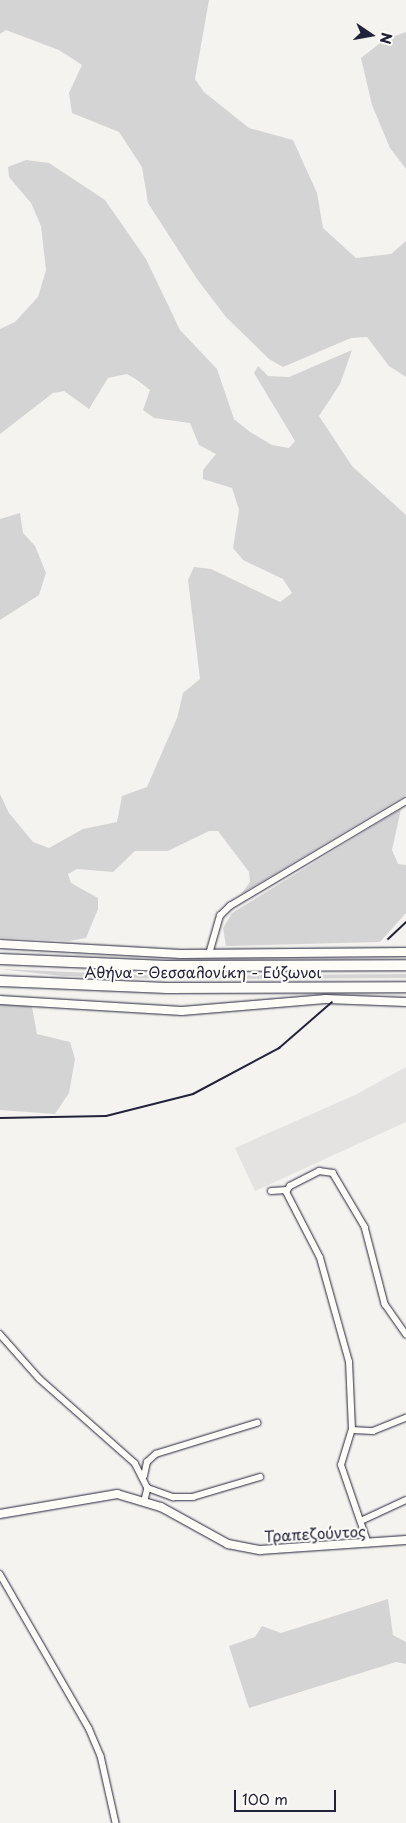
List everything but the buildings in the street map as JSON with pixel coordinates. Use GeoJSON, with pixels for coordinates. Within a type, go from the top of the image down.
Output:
{"type":"FeatureCollection","features":[{"type":"Feature","properties":{"kind":"highway","name":"Αθήνα - Θεσσαλονίκη - Εύζωνοι"},"geometry":{"type":"LineString","coordinates":[[0,959],[167,966],[406,965]]}},
{"type":"Feature","properties":{"kind":"highway","name":"Αθήνα - Θεσσαλονίκη - Εύζωνοι"},"geometry":{"type":"LineString","coordinates":[[0,982],[167,988],[406,987]]}},
{"type":"Feature","properties":{"kind":"main road"},"geometry":{"type":"LineString","coordinates":[[0,944],[209,954],[406,952]]}},
{"type":"Feature","properties":{"kind":"main road"},"geometry":{"type":"LineString","coordinates":[[0,1000],[182,1012],[326,999],[406,1002]]}},
{"type":"Feature","properties":{"kind":"main road","name":"Τραπεζούντος"},"geometry":{"type":"LineString","coordinates":[[0,1514],[103,1494],[145,1500],[213,1538],[244,1548],[296,1550],[406,1540]]}},
{"type":"Feature","properties":{"kind":"street"},"geometry":{"type":"LineString","coordinates":[[209,954],[220,916],[230,906],[406,801]]}},
{"type":"Feature","properties":{"kind":"street"},"geometry":{"type":"LineString","coordinates":[[271,1191],[287,1190],[319,1172],[333,1173],[365,1227],[385,1304],[406,1334]]}},
{"type":"Feature","properties":{"kind":"street"},"geometry":{"type":"LineString","coordinates":[[287,1190],[320,1258],[334,1301],[349,1362],[352,1430],[341,1465],[363,1520],[368,1544]]}},
{"type":"Feature","properties":{"kind":"street"},"geometry":{"type":"LineString","coordinates":[[0,1334],[40,1380],[121,1447],[144,1476],[148,1488],[145,1500]]}},
{"type":"Feature","properties":{"kind":"street"},"geometry":{"type":"LineString","coordinates":[[352,1430],[373,1430],[406,1418]]}},
{"type":"Feature","properties":{"kind":"street"},"geometry":{"type":"LineString","coordinates":[[144,1476],[147,1462],[156,1454],[257,1423]]}},
{"type":"Feature","properties":{"kind":"street"},"geometry":{"type":"LineString","coordinates":[[148,1488],[173,1497],[193,1497],[260,1477]]}},
{"type":"Feature","properties":{"kind":"street"},"geometry":{"type":"LineString","coordinates":[[363,1520],[406,1500]]}},
{"type":"Feature","properties":{"kind":"street"},"geometry":{"type":"LineString","coordinates":[[0,1574],[89,1728],[101,1756],[116,1823]]}},
{"type":"Feature","properties":{"kind":"shaded area"},"geometry":{"type":"Polygon","coordinates":[[[0,0],[209,0],[195,79],[204,92],[249,128],[293,140],[317,193],[323,228],[356,258],[391,254],[406,241],[406,377],[389,366],[367,337],[351,338],[283,367],[269,359],[226,317],[197,279],[148,203],[142,167],[119,132],[72,113],[69,93],[82,65],[59,50],[6,30],[0,34],[0,0]]]}},
{"type":"Feature","properties":{"kind":"shaded area"},"geometry":{"type":"Polygon","coordinates":[[[406,32],[406,169],[390,148],[372,105],[361,58],[384,40],[406,32]]]}},
{"type":"Feature","properties":{"kind":"shaded area"},"geometry":{"type":"Polygon","coordinates":[[[26,160],[49,163],[105,200],[146,259],[180,330],[217,369],[234,419],[250,432],[272,445],[289,448],[295,441],[254,373],[258,366],[268,376],[289,377],[352,350],[340,384],[319,416],[352,466],[406,515],[406,795],[241,894],[250,882],[249,872],[218,831],[209,831],[168,851],[135,851],[113,872],[77,869],[68,874],[71,883],[98,898],[98,909],[86,938],[69,941],[0,938],[0,794],[9,813],[33,842],[49,848],[83,829],[117,822],[122,796],[147,787],[177,718],[183,693],[200,679],[188,580],[194,567],[211,569],[280,602],[292,593],[283,579],[243,560],[233,548],[239,510],[232,488],[203,479],[203,470],[216,454],[199,445],[190,423],[154,418],[143,410],[150,390],[127,374],[108,378],[89,409],[64,391],[53,393],[0,434],[0,329],[15,322],[38,297],[46,270],[41,226],[31,203],[9,177],[8,167],[26,160]]]}},
{"type":"Feature","properties":{"kind":"shaded area"},"geometry":{"type":"Polygon","coordinates":[[[20,513],[23,533],[35,546],[46,573],[39,595],[0,620],[0,519],[20,513]]]}},
{"type":"Feature","properties":{"kind":"shaded area"},"geometry":{"type":"Polygon","coordinates":[[[401,809],[392,850],[398,864],[406,865],[406,913],[380,942],[226,946],[223,928],[232,913],[401,809]]]}},
{"type":"Feature","properties":{"kind":"shaded area"},"geometry":{"type":"Polygon","coordinates":[[[0,969],[167,976],[406,974],[406,978],[167,979],[62,976],[0,969]]]}},
{"type":"Feature","properties":{"kind":"shaded area"},"geometry":{"type":"Polygon","coordinates":[[[0,1003],[32,1007],[37,1034],[70,1042],[75,1059],[69,1093],[55,1114],[0,1110],[0,1003]]]}},
{"type":"Feature","properties":{"kind":"shaded area"},"geometry":{"type":"Polygon","coordinates":[[[406,1067],[406,1122],[255,1191],[235,1148],[355,1095],[406,1067]]]}},
{"type":"Feature","properties":{"kind":"shaded area"},"geometry":{"type":"Polygon","coordinates":[[[388,1599],[393,1635],[406,1642],[406,1664],[396,1662],[249,1708],[229,1646],[255,1637],[262,1626],[281,1633],[388,1599]]]}},
{"type":"Feature","properties":{"kind":"railway"},"geometry":{"type":"LineString","coordinates":[[388,939],[406,922]]}},
{"type":"Feature","properties":{"kind":"railway"},"geometry":{"type":"LineString","coordinates":[[0,1118],[106,1116],[193,1094],[279,1048],[332,1002]]}}]}
